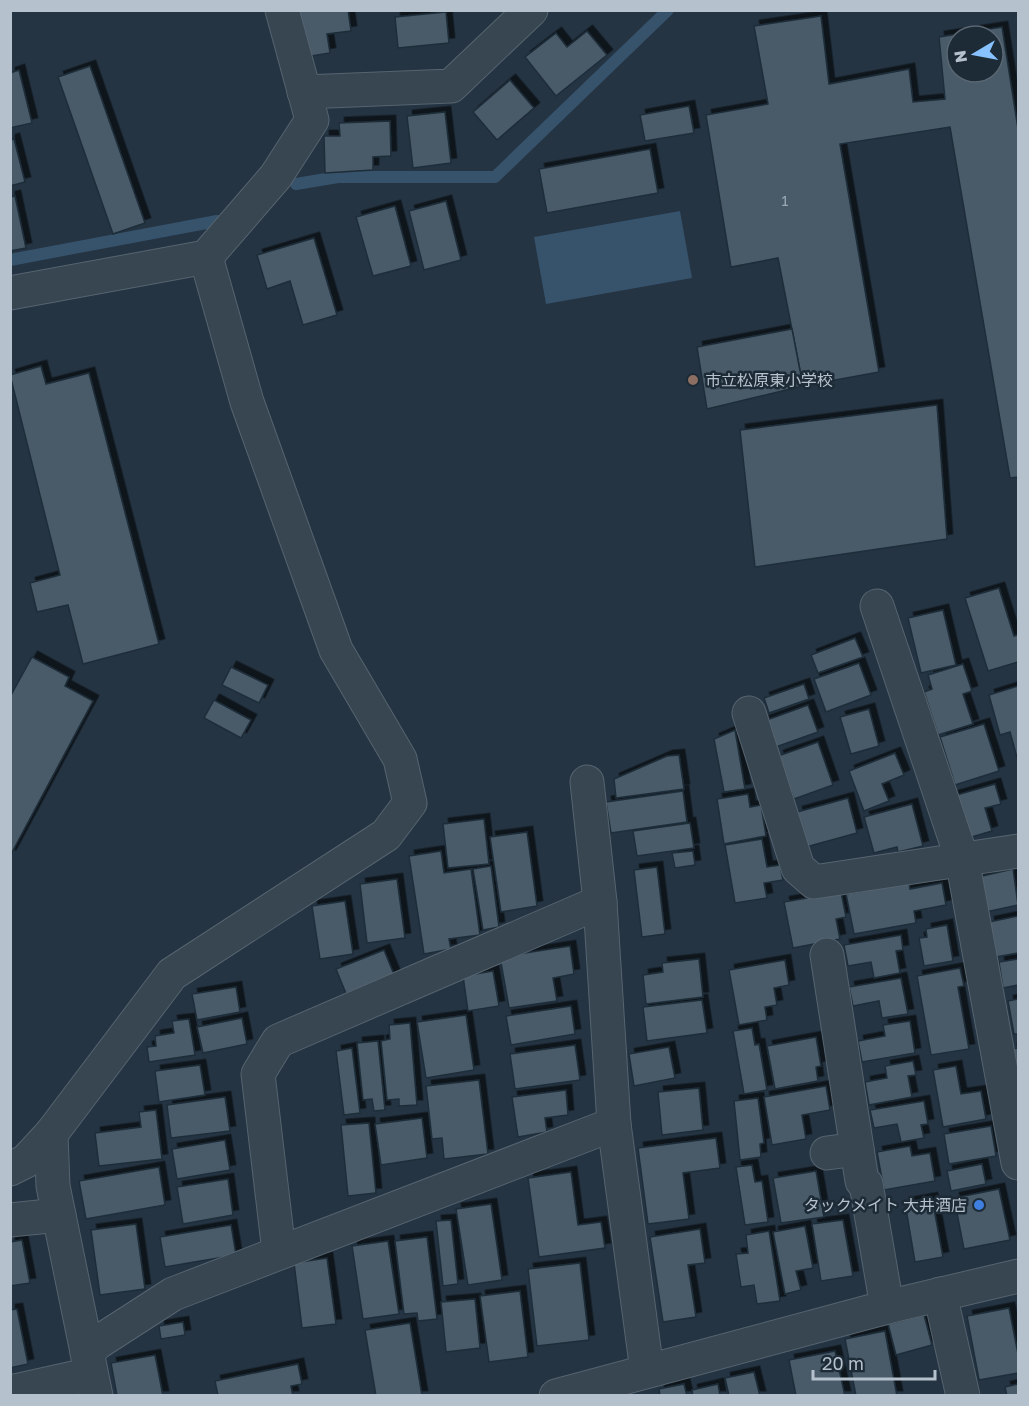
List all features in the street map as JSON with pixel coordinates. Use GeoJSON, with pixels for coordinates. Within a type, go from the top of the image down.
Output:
{"type":"FeatureCollection","features":[{"type":"Feature","properties":{"kind":"street"},"geometry":{"type":"LineString","coordinates":[[10,293],[206,257],[276,176],[312,120],[282,10]]}},
{"type":"Feature","properties":{"kind":"street"},"geometry":{"type":"LineString","coordinates":[[304,92],[451,86],[531,10]]}},
{"type":"Feature","properties":{"kind":"street"},"geometry":{"type":"LineString","coordinates":[[10,1169],[26,1161],[51,1134],[172,974],[386,835],[410,803],[400,759],[336,650],[247,402],[206,257]]}},
{"type":"Feature","properties":{"kind":"street"},"geometry":{"type":"LineString","coordinates":[[877,606],[962,859],[1018,1163]]}},
{"type":"Feature","properties":{"kind":"street"},"geometry":{"type":"LineString","coordinates":[[749,713],[798,868],[814,882],[1018,851]]}},
{"type":"Feature","properties":{"kind":"street"},"geometry":{"type":"LineString","coordinates":[[587,782],[600,902],[614,1124],[647,1371]]}},
{"type":"Feature","properties":{"kind":"street"},"geometry":{"type":"LineString","coordinates":[[279,1252],[258,1074],[278,1041],[600,902]]}},
{"type":"Feature","properties":{"kind":"street"},"geometry":{"type":"LineString","coordinates":[[827,955],[822,1018],[842,1151],[866,1184],[887,1307]]}},
{"type":"Feature","properties":{"kind":"street"},"geometry":{"type":"LineString","coordinates":[[92,1374],[97,1343],[173,1294],[614,1124]]}},
{"type":"Feature","properties":{"kind":"street"},"geometry":{"type":"LineString","coordinates":[[51,1134],[54,1186],[92,1374]]}},
{"type":"Feature","properties":{"kind":"street"},"geometry":{"type":"LineString","coordinates":[[10,1220],[59,1215]]}},
{"type":"Feature","properties":{"kind":"street"},"geometry":{"type":"LineString","coordinates":[[556,1395],[887,1307],[1018,1276]]}},
{"type":"Feature","properties":{"kind":"street"},"geometry":{"type":"LineString","coordinates":[[940,1294],[963,1395]]}},
{"type":"Feature","properties":{"kind":"street"},"geometry":{"type":"LineString","coordinates":[[10,1392],[92,1374]]}},
{"type":"Feature","properties":{"kind":"water"},"geometry":{"type":"Polygon","coordinates":[[[680,211],[692,278],[546,304],[534,237],[680,211]]]}},
{"type":"Feature","properties":{"kind":"building"},"geometry":{"type":"Polygon","coordinates":[[[299,10],[348,10],[351,31],[327,34],[330,53],[305,57],[299,10]]]}},
{"type":"Feature","properties":{"kind":"building"},"geometry":{"type":"Polygon","coordinates":[[[446,12],[449,43],[398,48],[395,17],[446,12]]]}},
{"type":"Feature","properties":{"kind":"building","name":"市立松原東小学校"},"geometry":{"type":"Polygon","coordinates":[[[821,16],[829,84],[909,69],[913,102],[945,99],[939,37],[945,36],[945,84],[1005,84],[1005,46],[1018,129],[1018,477],[1010,478],[950,127],[840,144],[879,372],[803,386],[778,258],[731,267],[706,115],[768,104],[754,26],[821,16]]]}},
{"type":"Feature","properties":{"kind":"building"},"geometry":{"type":"Polygon","coordinates":[[[587,31],[607,55],[556,96],[525,57],[556,33],[567,47],[587,31]]]}},
{"type":"Feature","properties":{"kind":"building"},"geometry":{"type":"Polygon","coordinates":[[[90,66],[145,223],[113,234],[58,77],[90,66]]]}},
{"type":"Feature","properties":{"kind":"building"},"geometry":{"type":"Polygon","coordinates":[[[19,70],[32,123],[10,128],[10,73],[19,70]]]}},
{"type":"Feature","properties":{"kind":"building"},"geometry":{"type":"Polygon","coordinates":[[[510,80],[534,108],[497,140],[473,112],[510,80]]]}},
{"type":"Feature","properties":{"kind":"building"},"geometry":{"type":"Polygon","coordinates":[[[689,106],[694,133],[645,141],[640,115],[689,106]]]}},
{"type":"Feature","properties":{"kind":"building"},"geometry":{"type":"Polygon","coordinates":[[[445,112],[451,163],[413,168],[407,116],[445,112]]]}},
{"type":"Feature","properties":{"kind":"building"},"geometry":{"type":"Polygon","coordinates":[[[390,121],[391,156],[373,157],[373,170],[325,173],[324,136],[340,136],[339,123],[390,121]]]}},
{"type":"Feature","properties":{"kind":"building"},"geometry":{"type":"Polygon","coordinates":[[[14,139],[25,182],[10,186],[10,140],[14,139]]]}},
{"type":"Feature","properties":{"kind":"building"},"geometry":{"type":"Polygon","coordinates":[[[650,149],[658,193],[547,213],[539,169],[650,149]]]}},
{"type":"Feature","properties":{"kind":"building"},"geometry":{"type":"Polygon","coordinates":[[[15,196],[26,248],[10,251],[10,197],[15,196]]]}},
{"type":"Feature","properties":{"kind":"building"},"geometry":{"type":"Polygon","coordinates":[[[446,201],[461,260],[424,270],[409,211],[446,201]]]}},
{"type":"Feature","properties":{"kind":"building"},"geometry":{"type":"Polygon","coordinates":[[[395,206],[411,266],[373,276],[356,217],[395,206]]]}},
{"type":"Feature","properties":{"kind":"building"},"geometry":{"type":"Polygon","coordinates":[[[314,238],[337,315],[303,325],[290,281],[267,289],[257,255],[314,238]]]}},
{"type":"Feature","properties":{"kind":"building","name":"市立松原東小学校"},"geometry":{"type":"Polygon","coordinates":[[[792,329],[803,386],[707,409],[697,347],[792,329]]]}},
{"type":"Feature","properties":{"kind":"building"},"geometry":{"type":"Polygon","coordinates":[[[41,366],[46,384],[89,373],[159,644],[83,664],[68,605],[37,612],[30,583],[60,575],[10,375],[41,366]]]}},
{"type":"Feature","properties":{"kind":"building"},"geometry":{"type":"Polygon","coordinates":[[[937,405],[947,539],[755,567],[740,430],[937,405]]]}},
{"type":"Feature","properties":{"kind":"building"},"geometry":{"type":"Polygon","coordinates":[[[999,588],[1014,636],[1018,635],[1018,662],[988,671],[965,598],[999,588]]]}},
{"type":"Feature","properties":{"kind":"building"},"geometry":{"type":"Polygon","coordinates":[[[943,610],[956,665],[921,673],[908,618],[943,610]]]}},
{"type":"Feature","properties":{"kind":"building"},"geometry":{"type":"Polygon","coordinates":[[[855,638],[863,657],[818,673],[811,655],[855,638]]]}},
{"type":"Feature","properties":{"kind":"building"},"geometry":{"type":"Polygon","coordinates":[[[32,657],[69,677],[65,686],[93,701],[10,856],[10,697],[32,657]]]}},
{"type":"Feature","properties":{"kind":"building"},"geometry":{"type":"Polygon","coordinates":[[[859,663],[871,695],[826,712],[814,679],[859,663]]]}},
{"type":"Feature","properties":{"kind":"building"},"geometry":{"type":"Polygon","coordinates":[[[963,664],[972,691],[963,694],[973,724],[938,735],[924,692],[932,689],[928,675],[963,664]]]}},
{"type":"Feature","properties":{"kind":"building"},"geometry":{"type":"Polygon","coordinates":[[[231,667],[268,685],[259,703],[222,685],[231,667]]]}},
{"type":"Feature","properties":{"kind":"building"},"geometry":{"type":"Polygon","coordinates":[[[804,684],[809,699],[769,713],[764,698],[804,684]]]}},
{"type":"Feature","properties":{"kind":"building"},"geometry":{"type":"Polygon","coordinates":[[[1018,686],[1018,761],[1010,732],[1000,735],[989,695],[1018,686]]]}},
{"type":"Feature","properties":{"kind":"building"},"geometry":{"type":"Polygon","coordinates":[[[214,700],[251,720],[241,738],[204,718],[214,700]]]}},
{"type":"Feature","properties":{"kind":"building"},"geometry":{"type":"Polygon","coordinates":[[[808,705],[818,732],[773,748],[764,721],[808,705]]]}},
{"type":"Feature","properties":{"kind":"building"},"geometry":{"type":"Polygon","coordinates":[[[869,709],[879,746],[851,754],[840,717],[869,709]]]}},
{"type":"Feature","properties":{"kind":"building"},"geometry":{"type":"Polygon","coordinates":[[[984,724],[999,771],[955,785],[940,737],[984,724]]]}},
{"type":"Feature","properties":{"kind":"building"},"geometry":{"type":"Polygon","coordinates":[[[735,730],[745,789],[724,792],[714,739],[735,730]]]}},
{"type":"Feature","properties":{"kind":"building"},"geometry":{"type":"Polygon","coordinates":[[[818,742],[833,785],[794,799],[778,756],[818,742]]]}},
{"type":"Feature","properties":{"kind":"building"},"geometry":{"type":"Polygon","coordinates":[[[895,753],[904,775],[882,784],[889,801],[864,811],[849,771],[895,753]]]}},
{"type":"Feature","properties":{"kind":"building"},"geometry":{"type":"Polygon","coordinates":[[[679,755],[684,789],[616,798],[614,779],[667,756],[679,755]]]}},
{"type":"Feature","properties":{"kind":"building"},"geometry":{"type":"Polygon","coordinates":[[[995,784],[1001,804],[985,808],[992,831],[965,839],[953,796],[995,784]]]}},
{"type":"Feature","properties":{"kind":"building"},"geometry":{"type":"Polygon","coordinates":[[[683,791],[687,822],[611,833],[606,802],[683,791]]]}},
{"type":"Feature","properties":{"kind":"building"},"geometry":{"type":"Polygon","coordinates":[[[748,794],[750,807],[761,805],[766,836],[724,844],[717,799],[748,794]]]}},
{"type":"Feature","properties":{"kind":"building"},"geometry":{"type":"Polygon","coordinates":[[[848,798],[857,833],[806,847],[797,812],[848,798]]]}},
{"type":"Feature","properties":{"kind":"building"},"geometry":{"type":"Polygon","coordinates":[[[912,804],[923,846],[898,852],[897,847],[874,853],[864,817],[912,804]]]}},
{"type":"Feature","properties":{"kind":"building"},"geometry":{"type":"Polygon","coordinates":[[[484,819],[489,864],[448,868],[443,824],[484,819]]]}},
{"type":"Feature","properties":{"kind":"building"},"geometry":{"type":"Polygon","coordinates":[[[690,823],[694,848],[637,856],[633,831],[690,823]]]}},
{"type":"Feature","properties":{"kind":"building"},"geometry":{"type":"Polygon","coordinates":[[[527,832],[537,906],[501,912],[490,837],[527,832]]]}},
{"type":"Feature","properties":{"kind":"building"},"geometry":{"type":"Polygon","coordinates":[[[762,839],[767,867],[780,865],[783,880],[764,883],[767,898],[735,903],[725,845],[762,839]]]}},
{"type":"Feature","properties":{"kind":"building"},"geometry":{"type":"Polygon","coordinates":[[[441,851],[444,873],[471,869],[480,935],[449,939],[451,949],[424,954],[409,856],[441,851]]]}},
{"type":"Feature","properties":{"kind":"building"},"geometry":{"type":"Polygon","coordinates":[[[693,851],[695,865],[675,868],[672,853],[693,851]]]}},
{"type":"Feature","properties":{"kind":"building"},"geometry":{"type":"Polygon","coordinates":[[[491,866],[499,927],[483,930],[473,869],[491,866]]]}},
{"type":"Feature","properties":{"kind":"building"},"geometry":{"type":"Polygon","coordinates":[[[657,867],[665,934],[642,937],[634,870],[657,867]]]}},
{"type":"Feature","properties":{"kind":"building"},"geometry":{"type":"Polygon","coordinates":[[[1013,869],[1018,905],[986,912],[978,877],[1013,869]]]}},
{"type":"Feature","properties":{"kind":"building"},"geometry":{"type":"Polygon","coordinates":[[[397,879],[405,938],[367,943],[360,884],[397,879]]]}},
{"type":"Feature","properties":{"kind":"building"},"geometry":{"type":"Polygon","coordinates":[[[909,883],[910,889],[942,883],[946,905],[914,911],[916,923],[854,934],[846,894],[909,883]]]}},
{"type":"Feature","properties":{"kind":"building"},"geometry":{"type":"Polygon","coordinates":[[[841,892],[846,917],[836,919],[840,939],[793,948],[784,902],[841,892]]]}},
{"type":"Feature","properties":{"kind":"building"},"geometry":{"type":"Polygon","coordinates":[[[345,901],[353,954],[320,959],[312,906],[345,901]]]}},
{"type":"Feature","properties":{"kind":"building"},"geometry":{"type":"Polygon","coordinates":[[[1018,916],[1018,953],[996,957],[989,922],[1018,916]]]}},
{"type":"Feature","properties":{"kind":"building"},"geometry":{"type":"Polygon","coordinates":[[[947,925],[953,961],[924,966],[919,938],[927,937],[926,929],[947,925]]]}},
{"type":"Feature","properties":{"kind":"building"},"geometry":{"type":"Polygon","coordinates":[[[901,935],[903,950],[896,951],[900,973],[874,978],[871,962],[848,966],[844,945],[901,935]]]}},
{"type":"Feature","properties":{"kind":"building"},"geometry":{"type":"Polygon","coordinates":[[[570,946],[574,974],[553,978],[557,1001],[509,1008],[500,957],[570,946]]]}},
{"type":"Feature","properties":{"kind":"building"},"geometry":{"type":"Polygon","coordinates":[[[384,950],[395,977],[347,996],[336,969],[384,950]]]}},
{"type":"Feature","properties":{"kind":"building"},"geometry":{"type":"Polygon","coordinates":[[[699,959],[703,997],[646,1004],[643,975],[663,972],[662,963],[699,959]]]}},
{"type":"Feature","properties":{"kind":"building"},"geometry":{"type":"Polygon","coordinates":[[[1018,959],[1018,985],[1003,988],[999,962],[1018,959]]]}},
{"type":"Feature","properties":{"kind":"building"},"geometry":{"type":"Polygon","coordinates":[[[785,960],[789,985],[774,988],[777,1005],[765,1007],[767,1020],[739,1025],[729,970],[785,960]]]}},
{"type":"Feature","properties":{"kind":"building"},"geometry":{"type":"Polygon","coordinates":[[[960,968],[964,986],[958,987],[969,1049],[931,1055],[917,976],[960,968]]]}},
{"type":"Feature","properties":{"kind":"building"},"geometry":{"type":"Polygon","coordinates":[[[493,971],[499,1006],[468,1011],[463,976],[493,971]]]}},
{"type":"Feature","properties":{"kind":"building"},"geometry":{"type":"Polygon","coordinates":[[[901,978],[908,1014],[882,1018],[879,1001],[853,1006],[849,987],[901,978]]]}},
{"type":"Feature","properties":{"kind":"building"},"geometry":{"type":"Polygon","coordinates":[[[236,987],[240,1012],[197,1020],[192,994],[236,987]]]}},
{"type":"Feature","properties":{"kind":"building"},"geometry":{"type":"Polygon","coordinates":[[[1018,999],[1018,1034],[1014,1034],[1008,1001],[1018,999]]]}},
{"type":"Feature","properties":{"kind":"building"},"geometry":{"type":"Polygon","coordinates":[[[702,1000],[707,1033],[647,1041],[643,1007],[702,1000]]]}},
{"type":"Feature","properties":{"kind":"building"},"geometry":{"type":"Polygon","coordinates":[[[571,1006],[575,1034],[511,1045],[506,1016],[571,1006]]]}},
{"type":"Feature","properties":{"kind":"building"},"geometry":{"type":"Polygon","coordinates":[[[466,1015],[474,1070],[426,1078],[417,1022],[466,1015]]]}},
{"type":"Feature","properties":{"kind":"building"},"geometry":{"type":"Polygon","coordinates":[[[242,1018],[247,1044],[203,1053],[197,1027],[242,1018]]]}},
{"type":"Feature","properties":{"kind":"building"},"geometry":{"type":"Polygon","coordinates":[[[189,1019],[195,1055],[149,1062],[147,1047],[156,1046],[155,1036],[174,1033],[172,1021],[189,1019]]]}},
{"type":"Feature","properties":{"kind":"building"},"geometry":{"type":"Polygon","coordinates":[[[910,1021],[915,1053],[862,1062],[858,1041],[885,1036],[883,1025],[910,1021]]]}},
{"type":"Feature","properties":{"kind":"building"},"geometry":{"type":"Polygon","coordinates":[[[410,1023],[417,1105],[399,1106],[399,1099],[387,1100],[381,1041],[390,1039],[389,1025],[410,1023]]]}},
{"type":"Feature","properties":{"kind":"building"},"geometry":{"type":"Polygon","coordinates":[[[752,1028],[755,1045],[759,1044],[767,1090],[744,1094],[733,1031],[752,1028]]]}},
{"type":"Feature","properties":{"kind":"building"},"geometry":{"type":"Polygon","coordinates":[[[816,1037],[821,1066],[816,1067],[818,1081],[775,1089],[767,1046],[816,1037]]]}},
{"type":"Feature","properties":{"kind":"building"},"geometry":{"type":"Polygon","coordinates":[[[378,1041],[385,1110],[374,1111],[372,1099],[363,1100],[357,1043],[378,1041]]]}},
{"type":"Feature","properties":{"kind":"building"},"geometry":{"type":"Polygon","coordinates":[[[575,1045],[580,1080],[515,1089],[510,1054],[575,1045]]]}},
{"type":"Feature","properties":{"kind":"building"},"geometry":{"type":"Polygon","coordinates":[[[669,1047],[675,1078],[634,1086],[629,1054],[669,1047]]]}},
{"type":"Feature","properties":{"kind":"building"},"geometry":{"type":"Polygon","coordinates":[[[352,1048],[360,1113],[344,1115],[336,1051],[352,1048]]]}},
{"type":"Feature","properties":{"kind":"building"},"geometry":{"type":"Polygon","coordinates":[[[1018,1048],[1018,1085],[1012,1049],[1018,1048]]]}},
{"type":"Feature","properties":{"kind":"building"},"geometry":{"type":"Polygon","coordinates":[[[913,1061],[916,1075],[908,1076],[912,1097],[869,1105],[865,1082],[887,1078],[885,1066],[913,1061]]]}},
{"type":"Feature","properties":{"kind":"building"},"geometry":{"type":"Polygon","coordinates":[[[200,1065],[205,1095],[159,1102],[155,1071],[200,1065]]]}},
{"type":"Feature","properties":{"kind":"building"},"geometry":{"type":"Polygon","coordinates":[[[956,1066],[961,1094],[981,1091],[986,1119],[943,1127],[933,1070],[956,1066]]]}},
{"type":"Feature","properties":{"kind":"building"},"geometry":{"type":"Polygon","coordinates":[[[479,1080],[488,1154],[444,1159],[442,1138],[432,1139],[426,1086],[479,1080]]]}},
{"type":"Feature","properties":{"kind":"building"},"geometry":{"type":"Polygon","coordinates":[[[826,1086],[830,1110],[802,1115],[806,1139],[772,1145],[764,1097],[826,1086]]]}},
{"type":"Feature","properties":{"kind":"building"},"geometry":{"type":"Polygon","coordinates":[[[699,1088],[703,1130],[662,1135],[658,1092],[699,1088]]]}},
{"type":"Feature","properties":{"kind":"building"},"geometry":{"type":"Polygon","coordinates":[[[566,1090],[568,1115],[545,1118],[547,1132],[518,1137],[512,1097],[566,1090]]]}},
{"type":"Feature","properties":{"kind":"building"},"geometry":{"type":"Polygon","coordinates":[[[225,1097],[230,1131],[171,1138],[167,1105],[225,1097]]]}},
{"type":"Feature","properties":{"kind":"building"},"geometry":{"type":"Polygon","coordinates":[[[758,1098],[764,1143],[760,1144],[761,1157],[740,1160],[734,1101],[758,1098]]]}},
{"type":"Feature","properties":{"kind":"building"},"geometry":{"type":"Polygon","coordinates":[[[924,1101],[928,1124],[921,1125],[924,1138],[901,1142],[897,1124],[874,1128],[870,1110],[924,1101]]]}},
{"type":"Feature","properties":{"kind":"building"},"geometry":{"type":"Polygon","coordinates":[[[156,1110],[162,1159],[99,1166],[95,1133],[141,1127],[139,1112],[156,1110]]]}},
{"type":"Feature","properties":{"kind":"building"},"geometry":{"type":"Polygon","coordinates":[[[422,1118],[427,1158],[381,1165],[375,1124],[422,1118]]]}},
{"type":"Feature","properties":{"kind":"building"},"geometry":{"type":"Polygon","coordinates":[[[369,1123],[376,1193],[348,1196],[341,1125],[369,1123]]]}},
{"type":"Feature","properties":{"kind":"building"},"geometry":{"type":"Polygon","coordinates":[[[991,1126],[996,1156],[949,1164],[944,1134],[991,1126]]]}},
{"type":"Feature","properties":{"kind":"building"},"geometry":{"type":"Polygon","coordinates":[[[716,1138],[720,1168],[683,1173],[689,1219],[648,1224],[638,1148],[716,1138]]]}},
{"type":"Feature","properties":{"kind":"building"},"geometry":{"type":"Polygon","coordinates":[[[225,1140],[230,1170],[177,1179],[172,1149],[225,1140]]]}},
{"type":"Feature","properties":{"kind":"building"},"geometry":{"type":"Polygon","coordinates":[[[910,1146],[912,1156],[930,1153],[935,1181],[884,1190],[877,1152],[910,1146]]]}},
{"type":"Feature","properties":{"kind":"building"},"geometry":{"type":"Polygon","coordinates":[[[982,1164],[986,1184],[951,1191],[947,1171],[982,1164]]]}},
{"type":"Feature","properties":{"kind":"building"},"geometry":{"type":"Polygon","coordinates":[[[752,1165],[755,1182],[762,1181],[768,1222],[745,1225],[736,1167],[752,1165]]]}},
{"type":"Feature","properties":{"kind":"building"},"geometry":{"type":"Polygon","coordinates":[[[159,1167],[165,1205],[86,1219],[79,1181],[159,1167]]]}},
{"type":"Feature","properties":{"kind":"building"},"geometry":{"type":"Polygon","coordinates":[[[816,1171],[824,1217],[781,1223],[773,1178],[816,1171]]]}},
{"type":"Feature","properties":{"kind":"building"},"geometry":{"type":"Polygon","coordinates":[[[571,1172],[578,1225],[601,1222],[605,1248],[539,1257],[528,1178],[571,1172]]]}},
{"type":"Feature","properties":{"kind":"building"},"geometry":{"type":"Polygon","coordinates":[[[228,1179],[233,1215],[183,1224],[177,1187],[228,1179]]]}},
{"type":"Feature","properties":{"kind":"building"},"geometry":{"type":"Polygon","coordinates":[[[999,1189],[1010,1240],[964,1249],[954,1198],[999,1189]]]}},
{"type":"Feature","properties":{"kind":"building"},"geometry":{"type":"Polygon","coordinates":[[[932,1198],[943,1257],[915,1262],[905,1203],[932,1198]]]}},
{"type":"Feature","properties":{"kind":"building"},"geometry":{"type":"Polygon","coordinates":[[[491,1204],[502,1280],[468,1285],[456,1209],[491,1204]]]}},
{"type":"Feature","properties":{"kind":"building"},"geometry":{"type":"Polygon","coordinates":[[[451,1220],[458,1284],[443,1286],[436,1221],[451,1220]]]}},
{"type":"Feature","properties":{"kind":"building"},"geometry":{"type":"Polygon","coordinates":[[[843,1220],[853,1276],[821,1281],[812,1224],[843,1220]]]}},
{"type":"Feature","properties":{"kind":"building"},"geometry":{"type":"Polygon","coordinates":[[[136,1224],[145,1289],[100,1295],[91,1230],[136,1224]]]}},
{"type":"Feature","properties":{"kind":"building"},"geometry":{"type":"Polygon","coordinates":[[[231,1225],[236,1255],[165,1267],[160,1237],[231,1225]]]}},
{"type":"Feature","properties":{"kind":"building"},"geometry":{"type":"Polygon","coordinates":[[[805,1226],[813,1268],[796,1271],[801,1290],[785,1294],[773,1232],[805,1226]]]}},
{"type":"Feature","properties":{"kind":"building"},"geometry":{"type":"Polygon","coordinates":[[[700,1229],[705,1263],[688,1265],[696,1317],[663,1322],[650,1237],[700,1229]]]}},
{"type":"Feature","properties":{"kind":"building"},"geometry":{"type":"Polygon","coordinates":[[[769,1231],[780,1301],[757,1304],[754,1285],[741,1287],[736,1254],[748,1253],[746,1235],[769,1231]]]}},
{"type":"Feature","properties":{"kind":"building"},"geometry":{"type":"Polygon","coordinates":[[[427,1237],[437,1319],[418,1321],[417,1313],[404,1314],[395,1241],[427,1237]]]}},
{"type":"Feature","properties":{"kind":"building"},"geometry":{"type":"Polygon","coordinates":[[[22,1240],[30,1283],[10,1286],[10,1242],[22,1240]]]}},
{"type":"Feature","properties":{"kind":"building"},"geometry":{"type":"Polygon","coordinates":[[[388,1241],[399,1314],[363,1319],[352,1246],[388,1241]]]}},
{"type":"Feature","properties":{"kind":"building"},"geometry":{"type":"Polygon","coordinates":[[[327,1258],[336,1324],[302,1328],[294,1263],[327,1258]]]}},
{"type":"Feature","properties":{"kind":"building"},"geometry":{"type":"Polygon","coordinates":[[[580,1263],[589,1340],[537,1346],[528,1269],[580,1263]]]}},
{"type":"Feature","properties":{"kind":"building"},"geometry":{"type":"Polygon","coordinates":[[[520,1291],[528,1357],[489,1362],[480,1296],[520,1291]]]}},
{"type":"Feature","properties":{"kind":"building"},"geometry":{"type":"Polygon","coordinates":[[[475,1299],[480,1348],[446,1352],[441,1302],[475,1299]]]}},
{"type":"Feature","properties":{"kind":"building"},"geometry":{"type":"Polygon","coordinates":[[[1009,1308],[1018,1354],[1018,1373],[979,1380],[967,1316],[1009,1308]]]}},
{"type":"Feature","properties":{"kind":"building"},"geometry":{"type":"Polygon","coordinates":[[[17,1309],[28,1364],[10,1368],[10,1310],[17,1309]]]}},
{"type":"Feature","properties":{"kind":"building"},"geometry":{"type":"Polygon","coordinates":[[[924,1315],[932,1345],[896,1355],[888,1324],[924,1315]]]}},
{"type":"Feature","properties":{"kind":"building"},"geometry":{"type":"Polygon","coordinates":[[[183,1322],[185,1335],[161,1339],[159,1326],[183,1322]]]}},
{"type":"Feature","properties":{"kind":"building"},"geometry":{"type":"Polygon","coordinates":[[[410,1323],[422,1396],[376,1396],[365,1330],[410,1323]]]}},
{"type":"Feature","properties":{"kind":"building"},"geometry":{"type":"Polygon","coordinates":[[[885,1331],[897,1396],[856,1396],[845,1339],[885,1331]]]}},
{"type":"Feature","properties":{"kind":"building"},"geometry":{"type":"Polygon","coordinates":[[[835,1351],[845,1396],[796,1396],[789,1360],[835,1351]]]}},
{"type":"Feature","properties":{"kind":"building"},"geometry":{"type":"Polygon","coordinates":[[[155,1355],[163,1396],[117,1396],[111,1363],[155,1355]]]}},
{"type":"Feature","properties":{"kind":"building"},"geometry":{"type":"Polygon","coordinates":[[[298,1364],[302,1384],[291,1386],[293,1396],[218,1396],[215,1381],[298,1364]]]}},
{"type":"Feature","properties":{"kind":"building"},"geometry":{"type":"Polygon","coordinates":[[[754,1372],[760,1396],[729,1396],[725,1378],[754,1372]]]}},
{"type":"Feature","properties":{"kind":"building"},"geometry":{"type":"Polygon","coordinates":[[[684,1384],[687,1396],[660,1396],[659,1389],[684,1384]]]}},
{"type":"Feature","properties":{"kind":"building"},"geometry":{"type":"Polygon","coordinates":[[[718,1384],[720,1396],[693,1396],[692,1390],[718,1384]]]}},
{"type":"Feature","properties":{"kind":"building"},"geometry":{"type":"Polygon","coordinates":[[[1018,1384],[1018,1396],[1007,1396],[1005,1387],[1018,1384]]]}},
{"type":"Feature","properties":{"kind":"waterway"},"geometry":{"type":"LineString","coordinates":[[296,184],[338,177],[495,177],[668,10]]}},
{"type":"Feature","properties":{"kind":"waterway"},"geometry":{"type":"LineString","coordinates":[[10,260],[217,221]]}},
{"type":"Feature","properties":{"kind":"place","name":"市立松原東小学校"},"geometry":{"type":"Point","coordinates":[693,380]}},
{"type":"Feature","properties":{"kind":"place","name":"タックメイト 大井酒店"},"geometry":{"type":"Point","coordinates":[979,1205]}}]}
